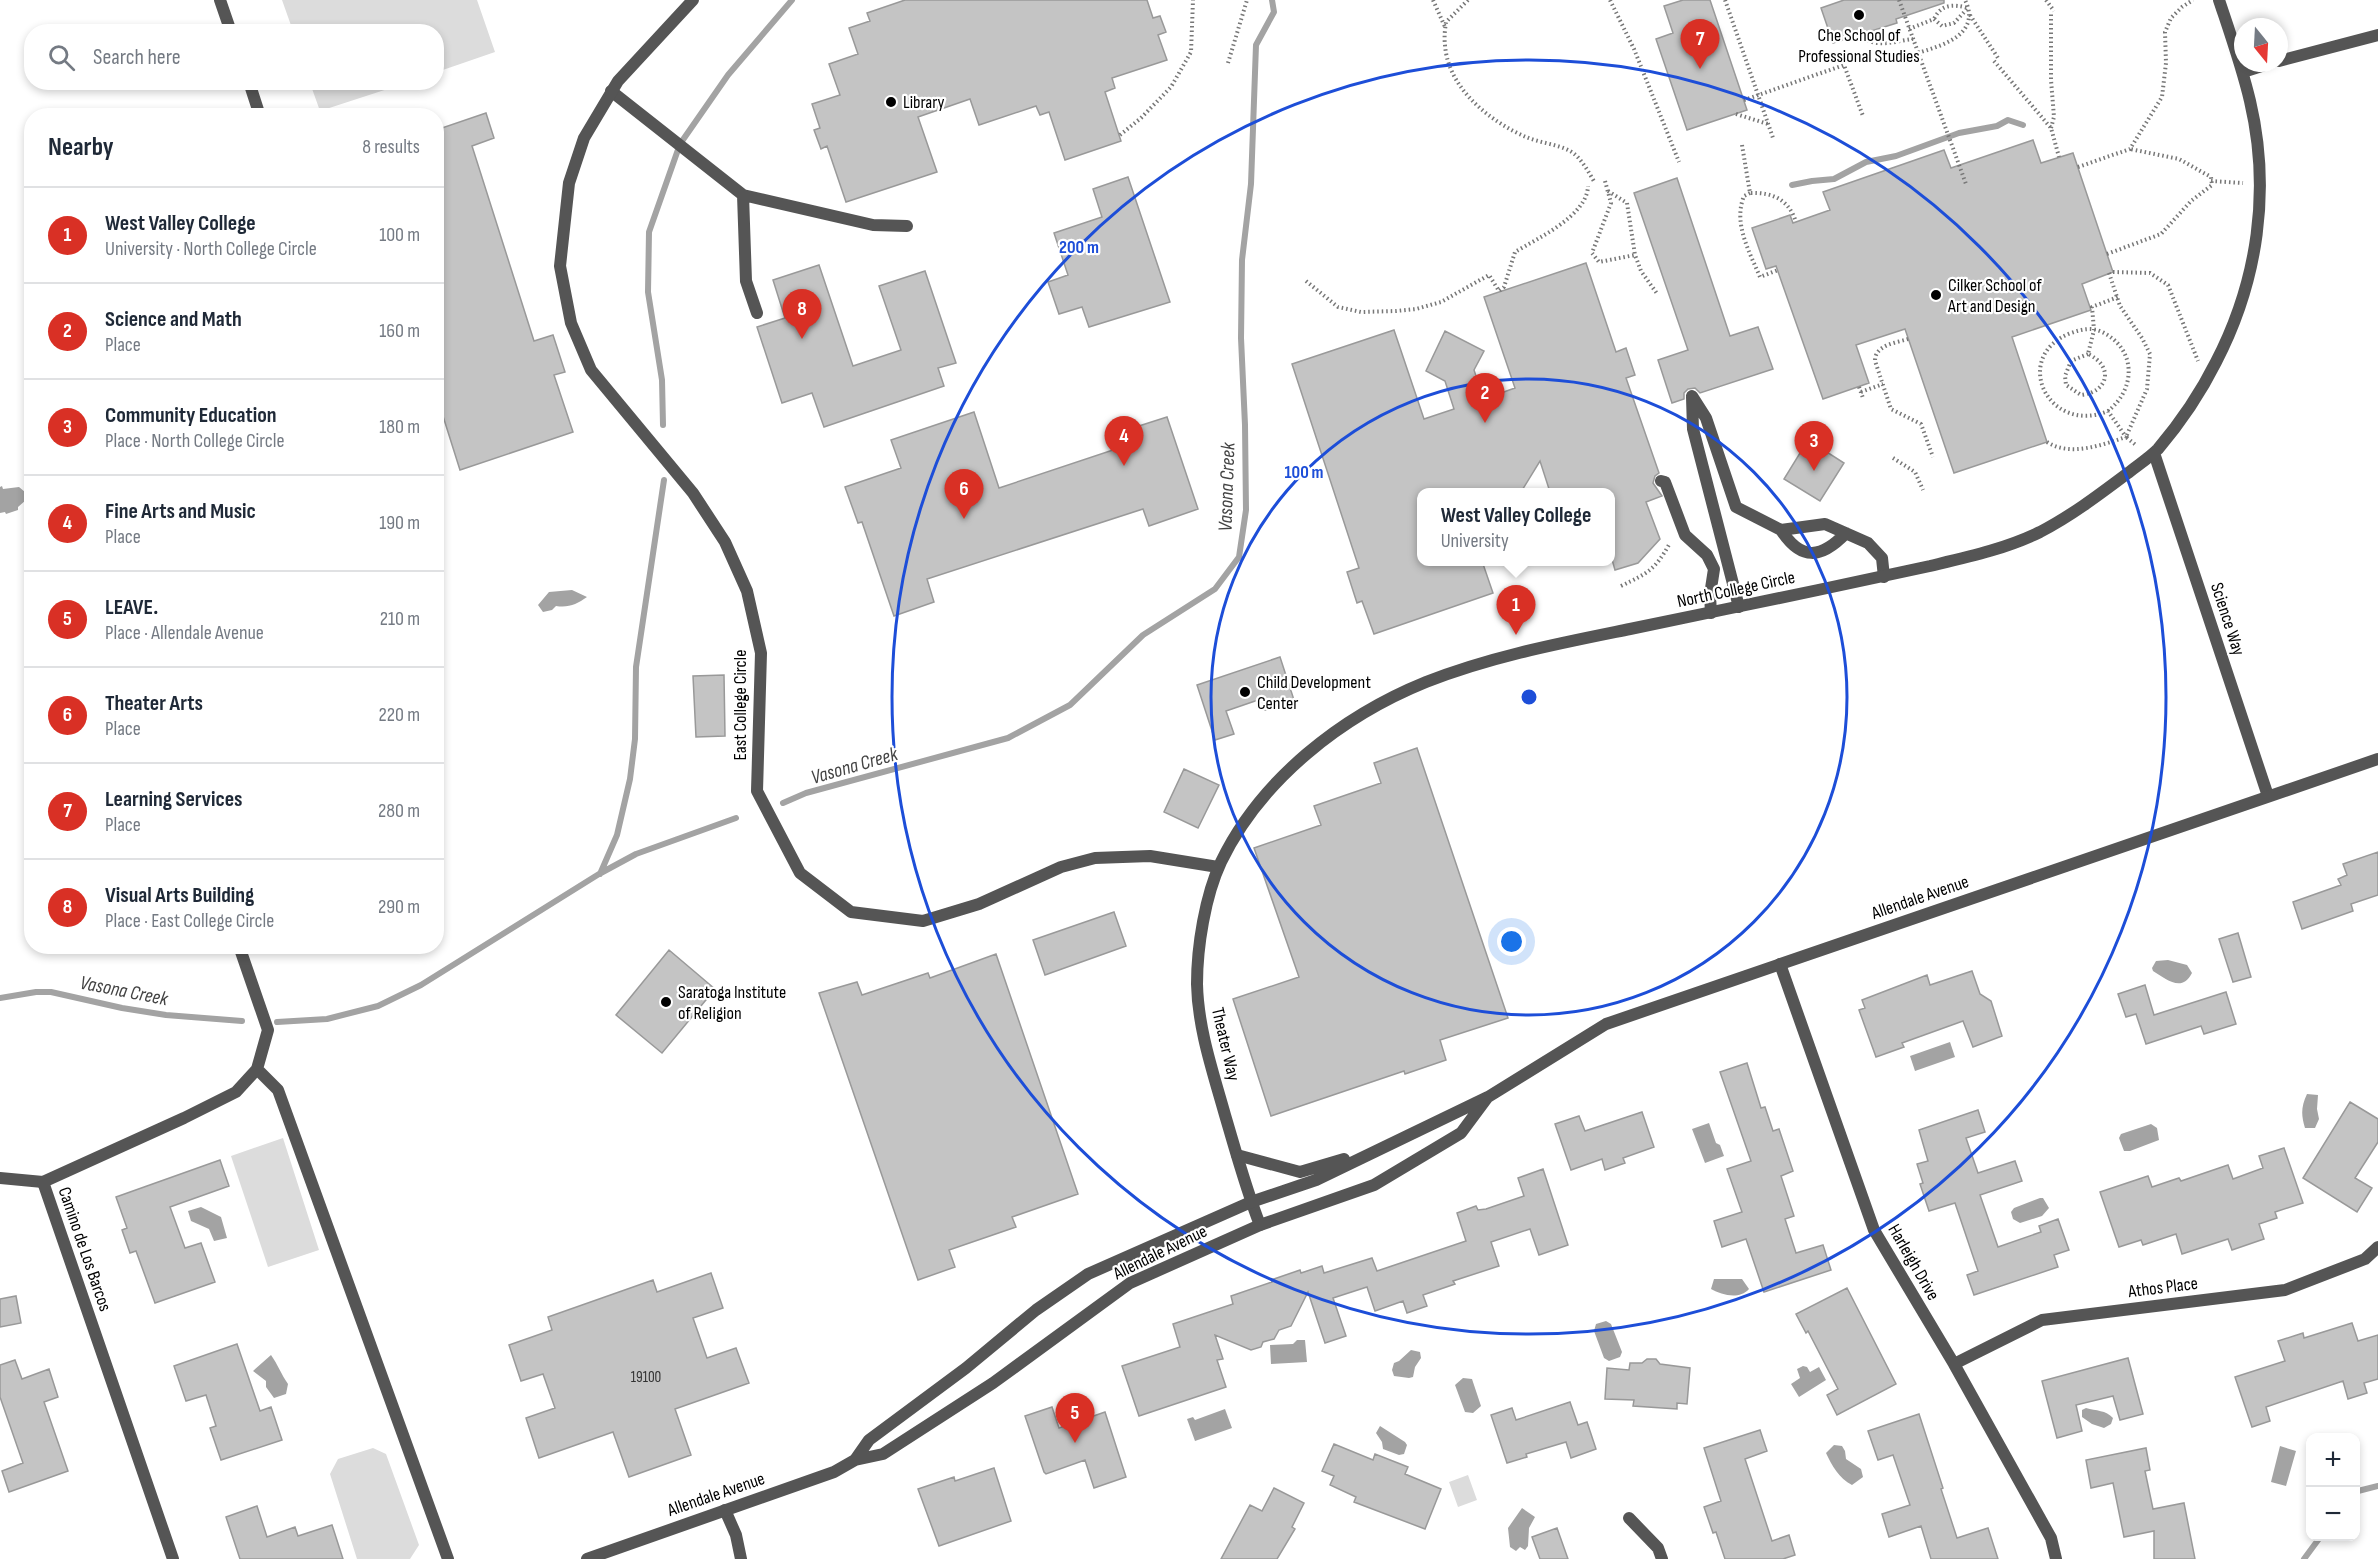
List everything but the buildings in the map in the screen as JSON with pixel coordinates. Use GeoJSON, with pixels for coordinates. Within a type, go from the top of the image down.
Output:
{"type":"FeatureCollection","features":[{"type":"Feature","properties":{"kind":"street"},"geometry":{"type":"LineString","coordinates":[[220,0],[228,24]]}},
{"type":"Feature","properties":{"kind":"street","name":"East College Circle"},"geometry":{"type":"LineString","coordinates":[[693,0],[618,81],[584,138],[569,183],[560,266],[571,323],[591,370],[693,493],[725,543],[747,591],[761,652],[757,791],[800,873],[851,912],[923,921],[979,904],[1061,867],[1095,858],[1150,856],[1218,867]]}},
{"type":"Feature","properties":{"kind":"street","name":"North College Circle"},"geometry":{"type":"LineString","coordinates":[[2219,0],[2234,45]]}},
{"type":"Feature","properties":{"kind":"street"},"geometry":{"type":"LineString","coordinates":[[2288,59],[2378,34]]}},
{"type":"Feature","properties":{"kind":"street","name":"North College Circle"},"geometry":{"type":"LineString","coordinates":[[1218,867],[1259,803],[1279,780],[1323,741],[1376,707],[1421,684],[1485,661],[1566,642],[1884,577],[1985,553],[2043,531],[2083,506],[2154,453],[2204,385],[2225,345],[2248,284],[2259,216],[2261,184],[2253,114],[2243,72]]}},
{"type":"Feature","properties":{"kind":"street"},"geometry":{"type":"LineString","coordinates":[[252,90],[257,108]]}},
{"type":"Feature","properties":{"kind":"street"},"geometry":{"type":"LineString","coordinates":[[611,91],[743,195],[873,225],[907,226]]}},
{"type":"Feature","properties":{"kind":"street"},"geometry":{"type":"LineString","coordinates":[[743,195],[746,281],[757,313]]}},
{"type":"Feature","properties":{"kind":"street"},"geometry":{"type":"LineString","coordinates":[[1739,607],[1693,429],[1692,396],[1706,418],[1736,507],[1781,530],[1788,542],[1801,552],[1819,553],[1835,544],[1846,533]]}},
{"type":"Feature","properties":{"kind":"street","name":"Science Way"},"geometry":{"type":"LineString","coordinates":[[2154,453],[2268,796]]}},
{"type":"Feature","properties":{"kind":"street"},"geometry":{"type":"LineString","coordinates":[[1661,481],[1665,482],[1684,536],[1707,555],[1714,569],[1710,595],[1711,613]]}},
{"type":"Feature","properties":{"kind":"street"},"geometry":{"type":"LineString","coordinates":[[1781,530],[1825,524],[1868,543],[1882,558],[1884,577]]}},
{"type":"Feature","properties":{"kind":"street","name":"Allendale Avenue"},"geometry":{"type":"LineString","coordinates":[[855,1460],[869,1440],[966,1368],[1036,1310],[1088,1274],[1251,1202],[1316,1180],[1488,1097],[1606,1024],[2378,759]]}},
{"type":"Feature","properties":{"kind":"street","name":"Theater Way"},"geometry":{"type":"LineString","coordinates":[[1218,867],[1200,944],[1198,1003],[1211,1065],[1251,1202],[1260,1225]]}},
{"type":"Feature","properties":{"kind":"street","name":"Camino de Los Barcos"},"geometry":{"type":"LineString","coordinates":[[173,1559],[43,1182],[184,1119],[236,1092],[257,1069],[268,1030],[242,954]]}},
{"type":"Feature","properties":{"kind":"street","name":"Harleigh Drive"},"geometry":{"type":"LineString","coordinates":[[1780,964],[1874,1230],[1954,1364],[2051,1538],[2056,1559]]}},
{"type":"Feature","properties":{"kind":"street"},"geometry":{"type":"LineString","coordinates":[[257,1069],[278,1090],[448,1559]]}},
{"type":"Feature","properties":{"kind":"street","name":"Allendale Avenue"},"geometry":{"type":"LineString","coordinates":[[586,1559],[834,1472],[855,1460],[883,1454],[993,1383],[1130,1283],[1260,1225],[1374,1185],[1461,1133],[1488,1097]]}},
{"type":"Feature","properties":{"kind":"street"},"geometry":{"type":"LineString","coordinates":[[1237,1155],[1300,1172],[1371,1152]]}},
{"type":"Feature","properties":{"kind":"street"},"geometry":{"type":"LineString","coordinates":[[0,1178],[43,1182]]}},
{"type":"Feature","properties":{"kind":"street","name":"Athos Place"},"geometry":{"type":"LineString","coordinates":[[1954,1364],[2042,1320],[2285,1290],[2365,1259],[2378,1247]]}},
{"type":"Feature","properties":{"kind":"street"},"geometry":{"type":"LineString","coordinates":[[725,1510],[736,1535],[741,1559]]}},
{"type":"Feature","properties":{"kind":"street"},"geometry":{"type":"LineString","coordinates":[[1629,1518],[1658,1548],[1662,1559]]}},
{"type":"Feature","properties":{"kind":"path"},"geometry":{"type":"LineString","coordinates":[[1120,135],[1141,118],[1171,87],[1191,52],[1193,0]]}},
{"type":"Feature","properties":{"kind":"path"},"geometry":{"type":"LineString","coordinates":[[1228,63],[1247,0]]}},
{"type":"Feature","properties":{"kind":"path"},"geometry":{"type":"LineString","coordinates":[[1433,0],[1445,28]]}},
{"type":"Feature","properties":{"kind":"path"},"geometry":{"type":"LineString","coordinates":[[1468,0],[1446,22],[1445,46],[1455,76],[1475,104],[1499,124],[1528,138],[1571,151],[1584,165],[1595,183]]}},
{"type":"Feature","properties":{"kind":"path"},"geometry":{"type":"LineString","coordinates":[[1610,0],[1634,49],[1679,162]]}},
{"type":"Feature","properties":{"kind":"path"},"geometry":{"type":"LineString","coordinates":[[1725,0],[1773,138]]}},
{"type":"Feature","properties":{"kind":"path"},"geometry":{"type":"LineString","coordinates":[[1899,0],[1966,184]]}},
{"type":"Feature","properties":{"kind":"path"},"geometry":{"type":"LineString","coordinates":[[2046,0],[2053,12],[2051,80],[2054,117],[2051,128]]}},
{"type":"Feature","properties":{"kind":"path"},"geometry":{"type":"LineString","coordinates":[[2130,148],[2162,97],[2166,63],[2165,32],[2170,18],[2193,0]]}},
{"type":"Feature","properties":{"kind":"path"},"geometry":{"type":"LineString","coordinates":[[1967,1],[1973,23],[1998,58]]}},
{"type":"Feature","properties":{"kind":"path"},"geometry":{"type":"LineString","coordinates":[[1909,29],[1934,19],[1937,12],[1945,7],[1956,5],[1968,8]]}},
{"type":"Feature","properties":{"kind":"path"},"geometry":{"type":"LineString","coordinates":[[1934,19],[1942,26],[1954,23],[1968,8]]}},
{"type":"Feature","properties":{"kind":"path"},"geometry":{"type":"LineString","coordinates":[[1918,53],[1957,37],[1965,27],[1970,15]]}},
{"type":"Feature","properties":{"kind":"path"},"geometry":{"type":"LineString","coordinates":[[1861,34],[1867,41],[1876,44],[1913,39]]}},
{"type":"Feature","properties":{"kind":"path"},"geometry":{"type":"LineString","coordinates":[[1994,61],[2051,128],[2059,157]]}},
{"type":"Feature","properties":{"kind":"path"},"geometry":{"type":"LineString","coordinates":[[1743,100],[1844,65],[1863,117]]}},
{"type":"Feature","properties":{"kind":"path"},"geometry":{"type":"LineString","coordinates":[[1736,114],[1768,124]]}},
{"type":"Feature","properties":{"kind":"path"},"geometry":{"type":"LineString","coordinates":[[1742,145],[1750,193]]}},
{"type":"Feature","properties":{"kind":"path"},"geometry":{"type":"LineString","coordinates":[[2078,167],[2130,148],[2179,159],[2211,177],[2212,185],[2191,201],[2161,234],[2107,254]]}},
{"type":"Feature","properties":{"kind":"path"},"geometry":{"type":"LineString","coordinates":[[1605,181],[1611,203],[1592,253],[1599,262],[1635,255]]}},
{"type":"Feature","properties":{"kind":"path"},"geometry":{"type":"LineString","coordinates":[[2211,181],[2261,184]]}},
{"type":"Feature","properties":{"kind":"path"},"geometry":{"type":"LineString","coordinates":[[1306,281],[1338,307],[1361,312],[1416,309],[1441,302],[1489,275],[1499,291],[1504,287],[1515,252],[1544,237],[1585,201],[1588,186]]}},
{"type":"Feature","properties":{"kind":"path"},"geometry":{"type":"LineString","coordinates":[[1608,191],[1627,203],[1635,255],[1641,271],[1658,295]]}},
{"type":"Feature","properties":{"kind":"path"},"geometry":{"type":"LineString","coordinates":[[1778,270],[1760,277],[1741,226],[1740,208],[1744,196],[1750,193],[1773,195],[1786,202],[1796,222]]}},
{"type":"Feature","properties":{"kind":"path"},"geometry":{"type":"LineString","coordinates":[[2048,442],[2057,448],[2075,449],[2106,444],[2126,437],[2147,389],[2150,354],[2120,306],[2111,273],[2150,273],[2168,285],[2198,362],[2194,370]]}},
{"type":"Feature","properties":{"kind":"path"},"geometry":{"type":"LineString","coordinates":[[2088,354],[2094,330],[2092,307],[2118,297]]}},
{"type":"Feature","properties":{"kind":"path"},"geometry":{"type":"LineString","coordinates":[[2094,330],[2108,335],[2117,342],[2129,364],[2128,380],[2124,393],[2108,411],[2097,416],[2083,416],[2059,409],[2047,398],[2041,380],[2042,359],[2058,338],[2074,332],[2094,330]]}},
{"type":"Feature","properties":{"kind":"path"},"geometry":{"type":"LineString","coordinates":[[1908,339],[1879,348],[1875,354],[1891,409],[1921,424],[1933,457]]}},
{"type":"Feature","properties":{"kind":"path"},"geometry":{"type":"LineString","coordinates":[[2088,354],[2096,357],[2101,364],[2105,372],[2105,382],[2098,390],[2081,395],[2066,385],[2065,376],[2071,361],[2088,354]]}},
{"type":"Feature","properties":{"kind":"path"},"geometry":{"type":"LineString","coordinates":[[1863,398],[1860,390],[1883,384]]}},
{"type":"Feature","properties":{"kind":"path"},"geometry":{"type":"LineString","coordinates":[[2108,411],[2126,437],[2137,446]]}},
{"type":"Feature","properties":{"kind":"path"},"geometry":{"type":"LineString","coordinates":[[1893,458],[1915,472],[1923,490]]}},
{"type":"Feature","properties":{"kind":"path"},"geometry":{"type":"LineString","coordinates":[[1621,586],[1646,574],[1658,564],[1672,540],[1682,530]]}},
{"type":"Feature","properties":{"kind":"shaded area"},"geometry":{"type":"Polygon","coordinates":[[[282,0],[477,0],[495,52],[444,70],[444,24],[291,24],[282,0]]]}},
{"type":"Feature","properties":{"kind":"shaded area"},"geometry":{"type":"Polygon","coordinates":[[[313,90],[384,90],[329,108],[319,108],[313,90]]]}},
{"type":"Feature","properties":{"kind":"shaded area"},"geometry":{"type":"Polygon","coordinates":[[[2,486],[3,489],[19,487],[24,491],[24,502],[18,510],[6,514],[5,512],[0,513],[0,487],[2,486]]]}},
{"type":"Feature","properties":{"kind":"shaded area"},"geometry":{"type":"Polygon","coordinates":[[[572,590],[587,597],[573,605],[556,606],[552,610],[543,612],[538,605],[549,592],[572,590]]]}},
{"type":"Feature","properties":{"kind":"shaded area"},"geometry":{"type":"Polygon","coordinates":[[[2168,960],[2187,965],[2192,973],[2188,979],[2184,982],[2174,982],[2153,971],[2152,968],[2156,961],[2168,960]]]}},
{"type":"Feature","properties":{"kind":"shaded area"},"geometry":{"type":"Polygon","coordinates":[[[1950,1042],[1955,1057],[1915,1071],[1910,1056],[1950,1042]]]}},
{"type":"Feature","properties":{"kind":"shaded area"},"geometry":{"type":"Polygon","coordinates":[[[2307,1094],[2318,1095],[2319,1119],[2315,1128],[2305,1128],[2302,1115],[2307,1094]]]}},
{"type":"Feature","properties":{"kind":"shaded area"},"geometry":{"type":"Polygon","coordinates":[[[1709,1123],[1716,1143],[1720,1145],[1724,1156],[1705,1163],[1692,1129],[1709,1123]]]}},
{"type":"Feature","properties":{"kind":"shaded area"},"geometry":{"type":"Polygon","coordinates":[[[2151,1124],[2157,1128],[2159,1140],[2124,1151],[2119,1138],[2121,1134],[2151,1124]]]}},
{"type":"Feature","properties":{"kind":"shaded area"},"geometry":{"type":"Polygon","coordinates":[[[283,1138],[319,1250],[268,1267],[231,1156],[283,1138]]]}},
{"type":"Feature","properties":{"kind":"shaded area"},"geometry":{"type":"Polygon","coordinates":[[[2043,1198],[2049,1208],[2042,1216],[2020,1223],[2013,1219],[2011,1212],[2014,1208],[2043,1198]]]}},
{"type":"Feature","properties":{"kind":"shaded area"},"geometry":{"type":"Polygon","coordinates":[[[201,1207],[221,1217],[227,1238],[214,1241],[209,1229],[191,1221],[188,1211],[201,1207]]]}},
{"type":"Feature","properties":{"kind":"shaded area"},"geometry":{"type":"Polygon","coordinates":[[[1714,1279],[1742,1279],[1749,1289],[1740,1294],[1725,1295],[1711,1289],[1714,1279]]]}},
{"type":"Feature","properties":{"kind":"shaded area"},"geometry":{"type":"Polygon","coordinates":[[[1606,1321],[1611,1324],[1622,1352],[1620,1357],[1609,1361],[1604,1358],[1594,1331],[1596,1324],[1606,1321]]]}},
{"type":"Feature","properties":{"kind":"shaded area"},"geometry":{"type":"Polygon","coordinates":[[[1297,1340],[1305,1340],[1307,1362],[1271,1364],[1270,1345],[1293,1344],[1297,1340]]]}},
{"type":"Feature","properties":{"kind":"shaded area"},"geometry":{"type":"Polygon","coordinates":[[[1411,1350],[1420,1352],[1421,1358],[1415,1367],[1413,1377],[1394,1376],[1392,1370],[1394,1363],[1411,1350]]]}},
{"type":"Feature","properties":{"kind":"shaded area"},"geometry":{"type":"Polygon","coordinates":[[[271,1355],[288,1384],[286,1394],[274,1398],[266,1387],[266,1381],[253,1371],[271,1355]]]}},
{"type":"Feature","properties":{"kind":"shaded area"},"geometry":{"type":"Polygon","coordinates":[[[1807,1367],[1810,1372],[1819,1367],[1826,1380],[1799,1397],[1791,1384],[1800,1378],[1797,1369],[1807,1367]]]}},
{"type":"Feature","properties":{"kind":"shaded area"},"geometry":{"type":"Polygon","coordinates":[[[1463,1378],[1472,1379],[1481,1406],[1473,1413],[1465,1412],[1455,1385],[1463,1378]]]}},
{"type":"Feature","properties":{"kind":"shaded area"},"geometry":{"type":"Polygon","coordinates":[[[2086,1408],[2110,1415],[2113,1418],[2111,1424],[2104,1428],[2092,1424],[2082,1417],[2082,1410],[2086,1408]]]}},
{"type":"Feature","properties":{"kind":"shaded area"},"geometry":{"type":"Polygon","coordinates":[[[1225,1409],[1232,1428],[1195,1441],[1187,1419],[1193,1417],[1195,1420],[1225,1409]]]}},
{"type":"Feature","properties":{"kind":"shaded area"},"geometry":{"type":"Polygon","coordinates":[[[1380,1426],[1405,1442],[1407,1445],[1404,1454],[1399,1455],[1383,1449],[1382,1442],[1376,1433],[1380,1426]]]}},
{"type":"Feature","properties":{"kind":"shaded area"},"geometry":{"type":"Polygon","coordinates":[[[1834,1445],[1842,1446],[1846,1459],[1861,1469],[1863,1477],[1852,1485],[1836,1471],[1826,1453],[1834,1445]]]}},
{"type":"Feature","properties":{"kind":"shaded area"},"geometry":{"type":"Polygon","coordinates":[[[2280,1446],[2296,1451],[2286,1486],[2271,1482],[2280,1446]]]}},
{"type":"Feature","properties":{"kind":"shaded area"},"geometry":{"type":"Polygon","coordinates":[[[373,1448],[386,1454],[419,1545],[410,1559],[357,1559],[330,1474],[338,1459],[373,1448]]]}},
{"type":"Feature","properties":{"kind":"shaded area"},"geometry":{"type":"Polygon","coordinates":[[[1468,1475],[1477,1500],[1458,1507],[1449,1482],[1468,1475]]]}},
{"type":"Feature","properties":{"kind":"shaded area"},"geometry":{"type":"Polygon","coordinates":[[[1522,1508],[1535,1517],[1529,1528],[1528,1546],[1525,1550],[1520,1547],[1516,1551],[1510,1547],[1508,1528],[1522,1508]]]}},
{"type":"Feature","properties":{"kind":"waterway"},"geometry":{"type":"LineString","coordinates":[[663,425],[662,380],[648,292],[649,232],[680,144],[728,75],[792,0]]}},
{"type":"Feature","properties":{"kind":"waterway","name":"Vasona Creek"},"geometry":{"type":"LineString","coordinates":[[783,803],[806,793],[1008,738],[1070,705],[1143,635],[1215,589],[1239,557],[1246,510],[1241,338],[1242,260],[1251,184],[1256,45],[1274,12],[1272,0]]}},
{"type":"Feature","properties":{"kind":"waterway"},"geometry":{"type":"LineString","coordinates":[[1792,185],[1834,179],[1866,162],[1896,156],[1959,133],[1997,126],[2008,120],[2023,125]]}},
{"type":"Feature","properties":{"kind":"waterway"},"geometry":{"type":"LineString","coordinates":[[600,874],[617,835],[630,779],[635,739],[636,667],[664,480]]}},
{"type":"Feature","properties":{"kind":"waterway","name":"Vasona Creek"},"geometry":{"type":"LineString","coordinates":[[277,1022],[327,1019],[378,1006],[421,985],[599,874],[636,854],[736,818]]}},
{"type":"Feature","properties":{"kind":"waterway","name":"Vasona Creek"},"geometry":{"type":"LineString","coordinates":[[0,998],[51,992],[166,1015],[242,1021]]}},
{"type":"Feature","properties":{"kind":"waterway"},"geometry":{"type":"LineString","coordinates":[[2360,1490],[2378,1486]]}},
{"type":"Feature","properties":{"kind":"waterway"},"geometry":{"type":"LineString","coordinates":[[2304,1559],[2317,1541]]}},
{"type":"Feature","properties":{"kind":"place","name":"Che School of Professional Studies"},"geometry":{"type":"Point","coordinates":[1859,15]}},
{"type":"Feature","properties":{"kind":"place","name":"Learning Services"},"geometry":{"type":"Point","coordinates":[1700,69]}},
{"type":"Feature","properties":{"kind":"place","name":"Library"},"geometry":{"type":"Point","coordinates":[891,102]}},
{"type":"Feature","properties":{"kind":"place","name":"Cilker School of Art and Design"},"geometry":{"type":"Point","coordinates":[1936,295]}},
{"type":"Feature","properties":{"kind":"place","name":"Visual Arts Building"},"geometry":{"type":"Point","coordinates":[802,339]}},
{"type":"Feature","properties":{"kind":"place","name":"Science and Math"},"geometry":{"type":"Point","coordinates":[1485,423]}},
{"type":"Feature","properties":{"kind":"place","name":"Fine Arts and Music"},"geometry":{"type":"Point","coordinates":[1124,466]}},
{"type":"Feature","properties":{"kind":"place","name":"Community Education"},"geometry":{"type":"Point","coordinates":[1814,471]}},
{"type":"Feature","properties":{"kind":"place","name":"Theater Arts"},"geometry":{"type":"Point","coordinates":[964,519]}},
{"type":"Feature","properties":{"kind":"place","name":"West Valley College"},"geometry":{"type":"Point","coordinates":[1516,635]}},
{"type":"Feature","properties":{"kind":"place","name":"Child Development Center"},"geometry":{"type":"Point","coordinates":[1245,692]}},
{"type":"Feature","properties":{"kind":"place","name":"Saratoga Institute of Religion"},"geometry":{"type":"Point","coordinates":[666,1002]}},
{"type":"Feature","properties":{"kind":"place","name":"LEAVE."},"geometry":{"type":"Point","coordinates":[1075,1443]}}]}
